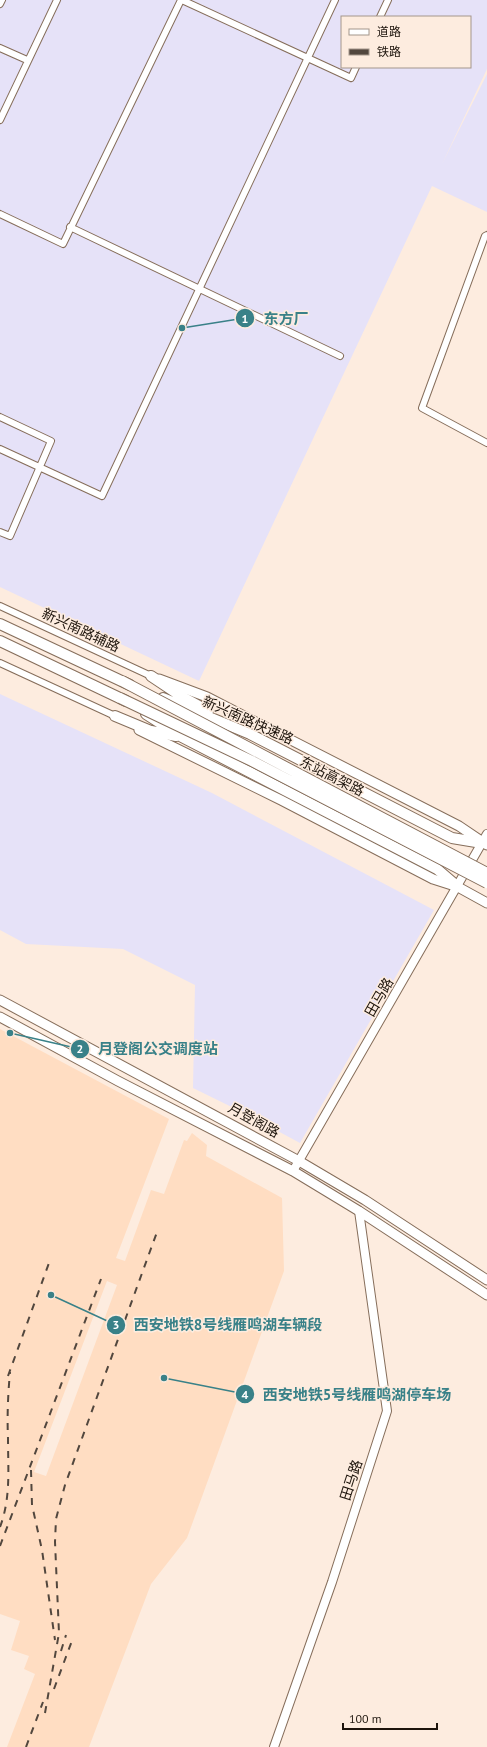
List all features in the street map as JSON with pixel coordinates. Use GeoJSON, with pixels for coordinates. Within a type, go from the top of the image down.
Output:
{"type":"FeatureCollection","features":[{"type":"Feature","properties":{"kind":"main road","name":"新兴南路快速路"},"geometry":{"type":"LineString","coordinates":[[0,624],[122,681],[250,734],[452,838],[485,841]]}},
{"type":"Feature","properties":{"kind":"main road"},"geometry":{"type":"LineString","coordinates":[[0,641],[120,698],[182,737],[438,870],[458,887]]}},
{"type":"Feature","properties":{"kind":"main road"},"geometry":{"type":"LineString","coordinates":[[151,676],[184,698],[250,734]]}},
{"type":"Feature","properties":{"kind":"main road"},"geometry":{"type":"LineString","coordinates":[[151,676],[208,697],[459,826],[485,841]]}},
{"type":"Feature","properties":{"kind":"main road","name":"东站高架路"},"geometry":{"type":"LineString","coordinates":[[122,681],[487,873]]}},
{"type":"Feature","properties":{"kind":"main road","name":"东站高架路"},"geometry":{"type":"LineString","coordinates":[[120,698],[252,761],[487,883]]}},
{"type":"Feature","properties":{"kind":"main road"},"geometry":{"type":"LineString","coordinates":[[115,716],[151,732],[182,737]]}},
{"type":"Feature","properties":{"kind":"main road"},"geometry":{"type":"LineString","coordinates":[[115,716],[152,737],[281,800],[433,879],[458,887],[487,903]]}},
{"type":"Feature","properties":{"kind":"main road","name":"月登阁路"},"geometry":{"type":"LineString","coordinates":[[0,1000],[299,1160],[365,1200],[487,1280]]}},
{"type":"Feature","properties":{"kind":"main road","name":"月登阁路"},"geometry":{"type":"LineString","coordinates":[[0,1017],[118,1081],[293,1171],[359,1211],[487,1295]]}},
{"type":"Feature","properties":{"kind":"street"},"geometry":{"type":"LineString","coordinates":[[0,4],[2,0]]}},
{"type":"Feature","properties":{"kind":"street"},"geometry":{"type":"LineString","coordinates":[[0,120],[56,0]]}},
{"type":"Feature","properties":{"kind":"street"},"geometry":{"type":"LineString","coordinates":[[0,214],[63,244],[182,0],[351,78],[356,68]]}},
{"type":"Feature","properties":{"kind":"street"},"geometry":{"type":"LineString","coordinates":[[0,449],[102,496],[335,0]]}},
{"type":"Feature","properties":{"kind":"street"},"geometry":{"type":"LineString","coordinates":[[380,16],[388,0]]}},
{"type":"Feature","properties":{"kind":"street"},"geometry":{"type":"LineString","coordinates":[[0,48],[27,60]]}},
{"type":"Feature","properties":{"kind":"street"},"geometry":{"type":"LineString","coordinates":[[70,228],[340,356]]}},
{"type":"Feature","properties":{"kind":"street"},"geometry":{"type":"LineString","coordinates":[[487,235],[485,236],[422,408],[487,443]]}},
{"type":"Feature","properties":{"kind":"street"},"geometry":{"type":"LineString","coordinates":[[0,417],[51,441],[10,536],[0,532]]}},
{"type":"Feature","properties":{"kind":"street","name":"新兴南路辅路"},"geometry":{"type":"LineString","coordinates":[[0,606],[151,676]]}},
{"type":"Feature","properties":{"kind":"street"},"geometry":{"type":"LineString","coordinates":[[0,663],[115,716]]}},
{"type":"Feature","properties":{"kind":"street","name":"田马路"},"geometry":{"type":"LineString","coordinates":[[293,1171],[485,841]]}},
{"type":"Feature","properties":{"kind":"street","name":"田马路"},"geometry":{"type":"LineString","coordinates":[[274,1747],[332,1582],[387,1412],[359,1211]]}},
{"type":"Feature","properties":{"kind":"shaded area"},"geometry":{"type":"Polygon","coordinates":[[[0,0],[487,0],[487,69],[442,164],[487,74],[487,212],[432,186],[199,681],[0,587],[0,0]]]}},
{"type":"Feature","properties":{"kind":"shaded area"},"geometry":{"type":"Polygon","coordinates":[[[0,694],[212,793],[434,910],[300,1143],[193,1088],[195,985],[123,949],[26,944],[0,930],[0,694]]]}},
{"type":"Feature","properties":{"kind":"shaded area"},"geometry":{"type":"Polygon","coordinates":[[[0,1029],[169,1119],[116,1258],[125,1261],[151,1190],[164,1194],[184,1140],[187,1141],[192,1133],[207,1145],[206,1156],[282,1198],[284,1271],[187,1538],[151,1584],[89,1747],[7,1747],[35,1674],[24,1669],[29,1656],[11,1650],[20,1621],[0,1614],[0,1029]],[[107,1281],[34,1472],[46,1476],[117,1285],[107,1281]]]}},
{"type":"Feature","properties":{"kind":"railway"},"geometry":{"type":"LineString","coordinates":[[45,1713],[59,1633],[55,1542],[56,1519],[65,1485],[157,1232]]}},
{"type":"Feature","properties":{"kind":"railway"},"geometry":{"type":"LineString","coordinates":[[8,1376],[49,1263]]}},
{"type":"Feature","properties":{"kind":"railway"},"geometry":{"type":"LineString","coordinates":[[0,1546],[101,1279]]}},
{"type":"Feature","properties":{"kind":"railway"},"geometry":{"type":"LineString","coordinates":[[0,1527],[4,1516],[8,1483],[8,1397],[10,1372]]}},
{"type":"Feature","properties":{"kind":"railway"},"geometry":{"type":"LineString","coordinates":[[31,1470],[32,1505],[42,1550],[55,1640]]}},
{"type":"Feature","properties":{"kind":"railway"},"geometry":{"type":"LineString","coordinates":[[61,1651],[66,1635]]}},
{"type":"Feature","properties":{"kind":"railway"},"geometry":{"type":"LineString","coordinates":[[54,1689],[73,1638]]}},
{"type":"Feature","properties":{"kind":"railway"},"geometry":{"type":"LineString","coordinates":[[26,1747],[43,1702]]}},
{"type":"Feature","properties":{"kind":"place","name":"东方厂"},"geometry":{"type":"Point","coordinates":[182,328]}},
{"type":"Feature","properties":{"kind":"place","name":"月登阁公交调度站"},"geometry":{"type":"Point","coordinates":[10,1033]}},
{"type":"Feature","properties":{"kind":"place","name":"西安地铁8号线雁鸣湖车辆段"},"geometry":{"type":"Point","coordinates":[51,1295]}},
{"type":"Feature","properties":{"kind":"place","name":"西安地铁5号线雁鸣湖停车场"},"geometry":{"type":"Point","coordinates":[164,1378]}}]}
